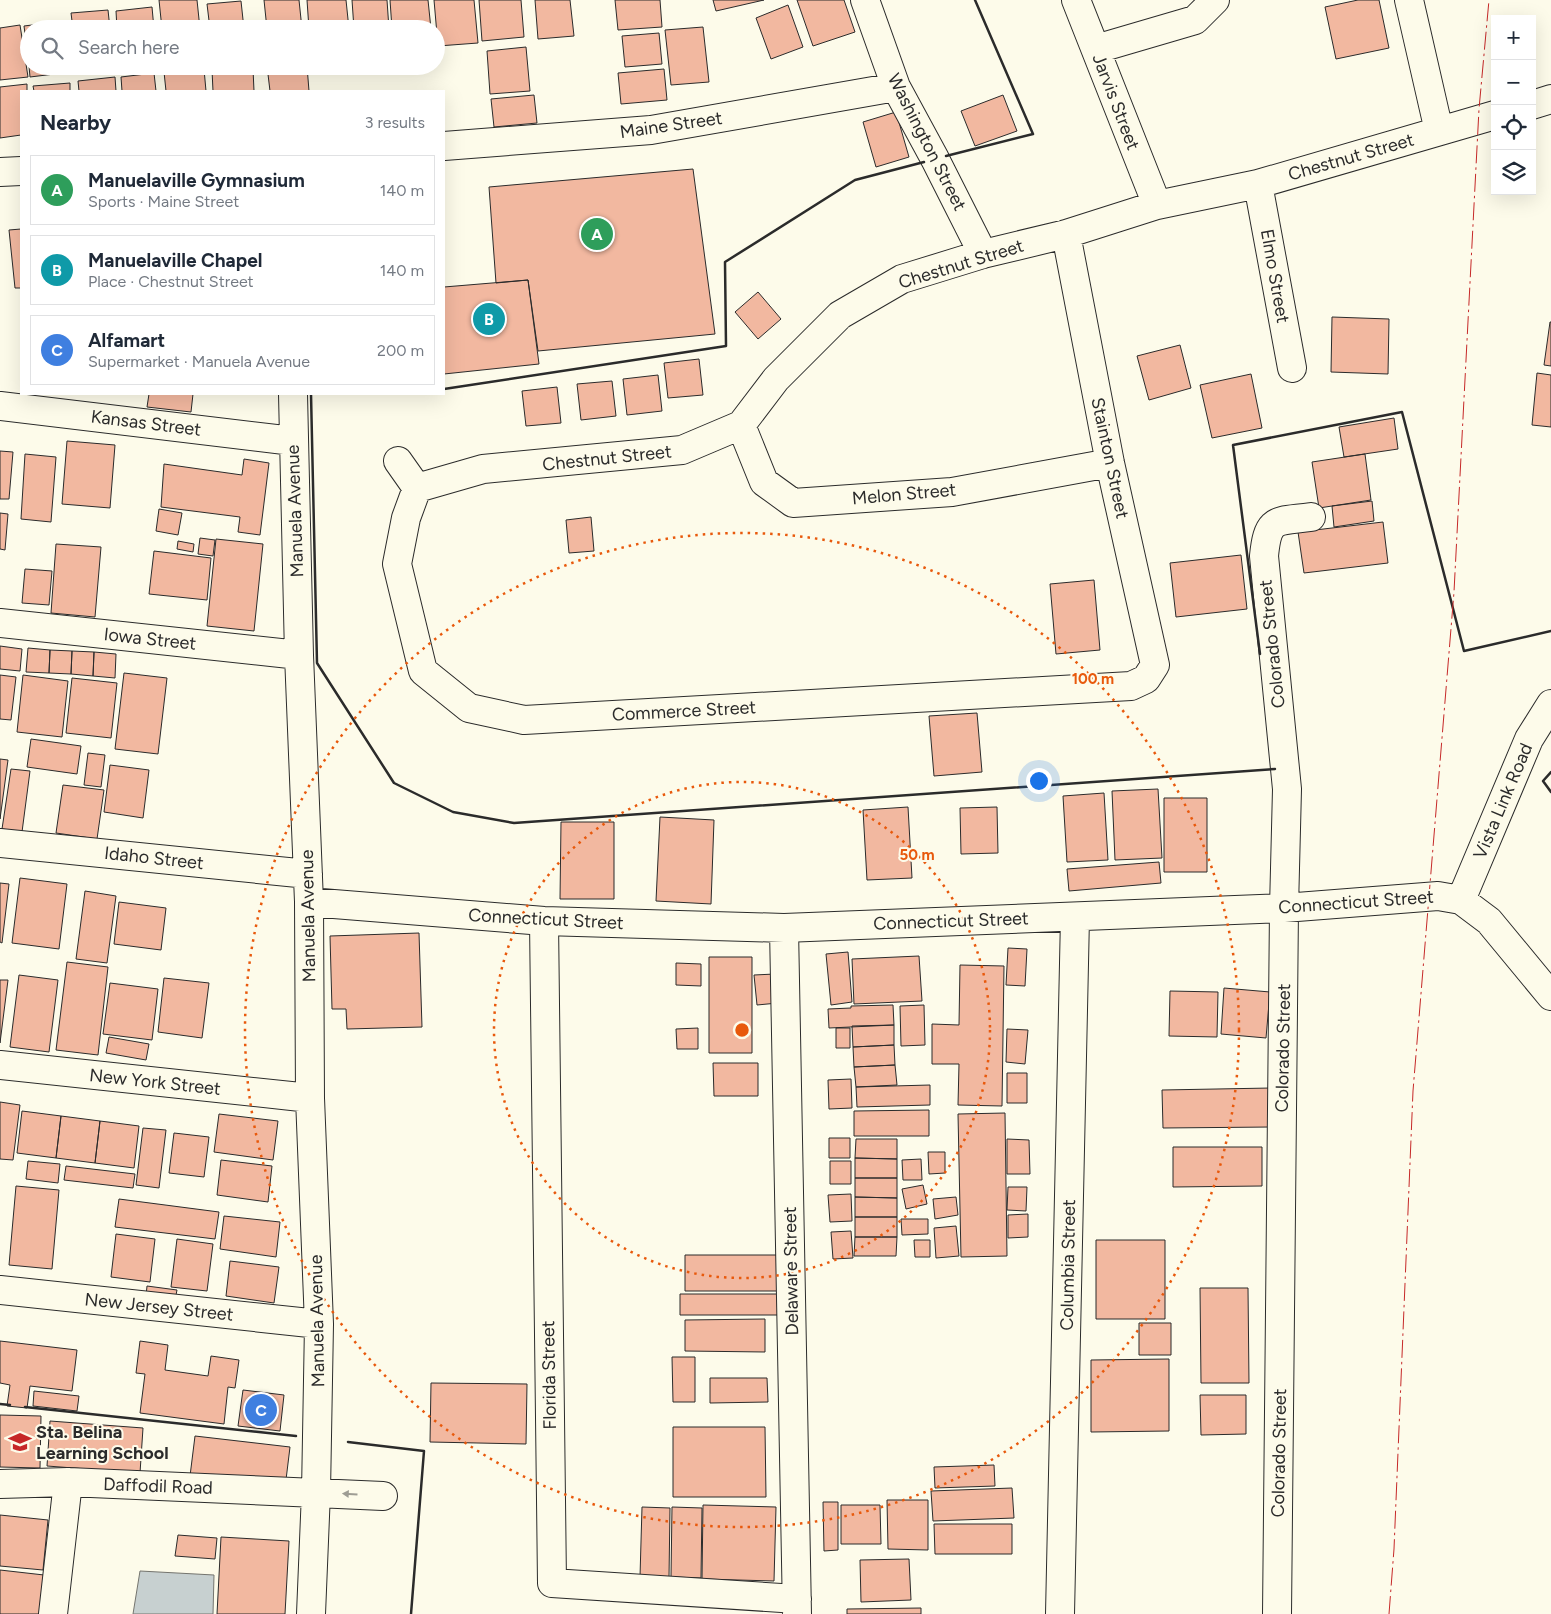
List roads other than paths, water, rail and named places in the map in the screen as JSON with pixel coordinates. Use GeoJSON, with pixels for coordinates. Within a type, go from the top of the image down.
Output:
{"type":"FeatureCollection","features":[{"type":"Feature","properties":{"kind":"street","name":"Washington Street"},"geometry":{"type":"LineString","coordinates":[[865,0],[896,87],[983,254]]}},
{"type":"Feature","properties":{"kind":"street","name":"Jarvis Street"},"geometry":{"type":"LineString","coordinates":[[1076,0],[1157,205]]}},
{"type":"Feature","properties":{"kind":"street"},"geometry":{"type":"LineString","coordinates":[[1096,49],[1195,20],[1215,0]]}},
{"type":"Feature","properties":{"kind":"street"},"geometry":{"type":"LineString","coordinates":[[1410,0],[1440,131]]}},
{"type":"Feature","properties":{"kind":"street","name":"Maine Street"},"geometry":{"type":"LineString","coordinates":[[445,146],[651,130],[896,87]]}},
{"type":"Feature","properties":{"kind":"street"},"geometry":{"type":"LineString","coordinates":[[1536,104],[1551,99]]}},
{"type":"Feature","properties":{"kind":"street","name":"Chestnut Street"},"geometry":{"type":"LineString","coordinates":[[417,488],[483,469],[682,450],[740,425],[776,379],[840,315],[902,279],[983,254],[1066,234],[1157,205],[1258,184],[1491,116]]}},
{"type":"Feature","properties":{"kind":"street"},"geometry":{"type":"LineString","coordinates":[[0,172],[20,171]]}},
{"type":"Feature","properties":{"kind":"street","name":"Elmo Street"},"geometry":{"type":"LineString","coordinates":[[1258,184],[1292,368]]}},
{"type":"Feature","properties":{"kind":"street","name":"Stainton Street"},"geometry":{"type":"LineString","coordinates":[[1066,234],[1110,463],[1154,665],[1146,679]]}},
{"type":"Feature","properties":{"kind":"street","name":"Manuela Avenue"},"geometry":{"type":"LineString","coordinates":[[293,395],[299,655],[309,902],[310,1098],[319,1324],[316,1492],[311,1614]]}},
{"type":"Feature","properties":{"kind":"street","name":"Kansas Street"},"geometry":{"type":"LineString","coordinates":[[0,406],[293,441]]}},
{"type":"Feature","properties":{"kind":"street","name":"Melon Street"},"geometry":{"type":"LineString","coordinates":[[740,425],[764,482],[793,503],[952,492],[1110,463]]}},
{"type":"Feature","properties":{"kind":"street"},"geometry":{"type":"LineString","coordinates":[[398,461],[417,488]]}},
{"type":"Feature","properties":{"kind":"street","name":"Commerce Street"},"geometry":{"type":"LineString","coordinates":[[417,488],[406,518],[397,564],[423,671],[469,708],[524,720],[1131,686],[1146,679]]}},
{"type":"Feature","properties":{"kind":"street","name":"Colorado Street"},"geometry":{"type":"LineString","coordinates":[[1277,1614],[1284,908],[1287,789],[1264,556],[1266,538],[1270,528],[1276,522],[1311,517]]}},
{"type":"Feature","properties":{"kind":"street","name":"Iowa Street"},"geometry":{"type":"LineString","coordinates":[[0,623],[299,655]]}},
{"type":"Feature","properties":{"kind":"street","name":"Vista Link Road"},"geometry":{"type":"LineString","coordinates":[[1461,900],[1529,739],[1551,704]]}},
{"type":"Feature","properties":{"kind":"street","name":"Idaho Street"},"geometry":{"type":"LineString","coordinates":[[0,843],[308,874]]}},
{"type":"Feature","properties":{"kind":"street","name":"Connecticut Street"},"geometry":{"type":"LineString","coordinates":[[309,902],[544,921],[784,928],[1284,908],[1438,896],[1461,900],[1489,921],[1551,996]]}},
{"type":"Feature","properties":{"kind":"street","name":"Columbia Street"},"geometry":{"type":"LineString","coordinates":[[1060,1614],[1075,917]]}},
{"type":"Feature","properties":{"kind":"street","name":"Florida Street"},"geometry":{"type":"LineString","coordinates":[[544,921],[552,1583],[797,1607]]}},
{"type":"Feature","properties":{"kind":"street","name":"Delaware Street"},"geometry":{"type":"LineString","coordinates":[[784,928],[797,1607]]}},
{"type":"Feature","properties":{"kind":"street","name":"New York Street"},"geometry":{"type":"LineString","coordinates":[[0,1065],[310,1098]]}},
{"type":"Feature","properties":{"kind":"street","name":"New Jersey Street"},"geometry":{"type":"LineString","coordinates":[[0,1290],[319,1324]]}},
{"type":"Feature","properties":{"kind":"street"},"geometry":{"type":"LineString","coordinates":[[53,1614],[68,1482]]}},
{"type":"Feature","properties":{"kind":"street","name":"Daffodil Road"},"geometry":{"type":"LineString","coordinates":[[0,1484],[68,1482],[383,1496]]}},
{"type":"Feature","properties":{"kind":"place","name":"Manuelaville Gymnasium"},"geometry":{"type":"Point","coordinates":[597,234]}},
{"type":"Feature","properties":{"kind":"place","name":"Manuelaville Chapel"},"geometry":{"type":"Point","coordinates":[489,319]}},
{"type":"Feature","properties":{"kind":"place","name":"Alfamart"},"geometry":{"type":"Point","coordinates":[261,1410]}},
{"type":"Feature","properties":{"kind":"place","name":"Sta. Belina Learning School"},"geometry":{"type":"Point","coordinates":[20,1442]}}]}
